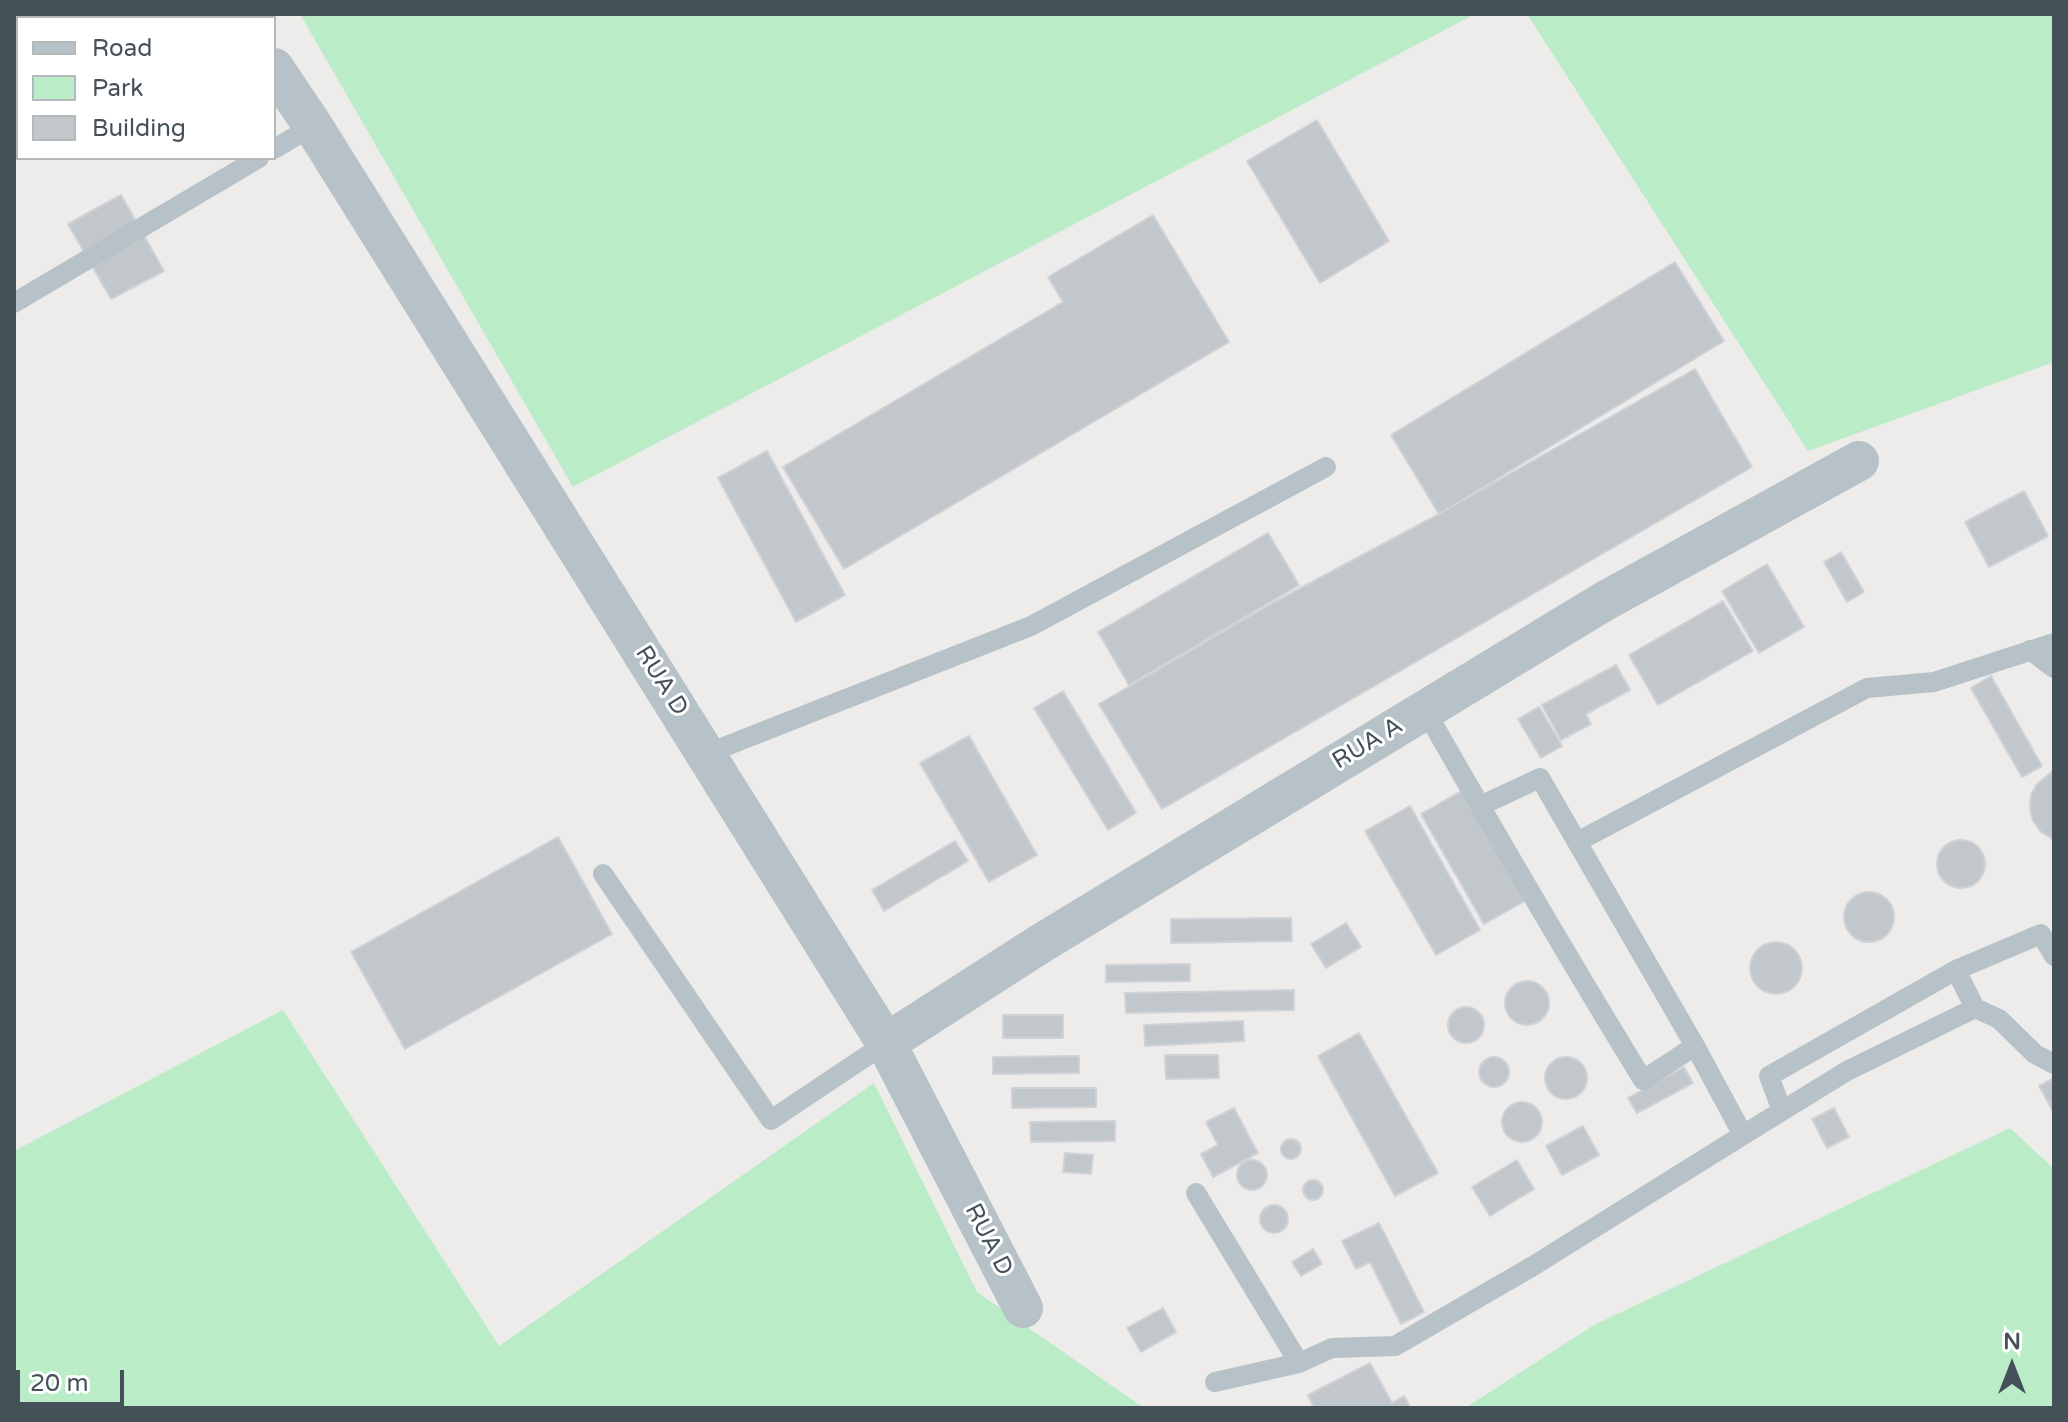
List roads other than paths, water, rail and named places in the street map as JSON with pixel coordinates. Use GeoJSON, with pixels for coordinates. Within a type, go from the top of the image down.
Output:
{"type":"FeatureCollection","features":[{"type":"Feature","properties":{"kind":"street","name":"RUA D"},"geometry":{"type":"LineString","coordinates":[[276,71],[886,1043],[1023,1308]]}},
{"type":"Feature","properties":{"kind":"street","name":"RUA A"},"geometry":{"type":"LineString","coordinates":[[886,1043],[1040,944],[1603,602],[1859,461]]}},
{"type":"Feature","properties":{"kind":"lane"},"geometry":{"type":"LineString","coordinates":[[276,148],[313,126]]}},
{"type":"Feature","properties":{"kind":"lane"},"geometry":{"type":"LineString","coordinates":[[14,303],[256,160]]}},
{"type":"Feature","properties":{"kind":"lane"},"geometry":{"type":"LineString","coordinates":[[706,754],[1031,626],[1326,467]]}},
{"type":"Feature","properties":{"kind":"lane"},"geometry":{"type":"LineString","coordinates":[[1577,842],[1867,688],[1934,682],[2054,643]]}},
{"type":"Feature","properties":{"kind":"lane"},"geometry":{"type":"LineString","coordinates":[[2030,650],[2054,668]]}},
{"type":"Feature","properties":{"kind":"lane"},"geometry":{"type":"LineString","coordinates":[[1425,710],[1549,926],[1643,1080],[1695,1046]]}},
{"type":"Feature","properties":{"kind":"lane"},"geometry":{"type":"LineString","coordinates":[[1480,806],[1540,778],[1743,1135]]}},
{"type":"Feature","properties":{"kind":"lane"},"geometry":{"type":"LineString","coordinates":[[603,874],[771,1120],[886,1043]]}},
{"type":"Feature","properties":{"kind":"lane"},"geometry":{"type":"LineString","coordinates":[[1782,1111],[1769,1076],[1956,970],[2041,934],[2054,956]]}},
{"type":"Feature","properties":{"kind":"lane"},"geometry":{"type":"LineString","coordinates":[[1956,970],[1975,1008],[1999,1019],[2035,1054],[2054,1064]]}},
{"type":"Feature","properties":{"kind":"lane"},"geometry":{"type":"LineString","coordinates":[[1215,1382],[1299,1363],[1332,1348],[1395,1346],[1533,1266],[1847,1071],[1975,1008]]}},
{"type":"Feature","properties":{"kind":"lane"},"geometry":{"type":"LineString","coordinates":[[1196,1193],[1299,1363]]}}]}
